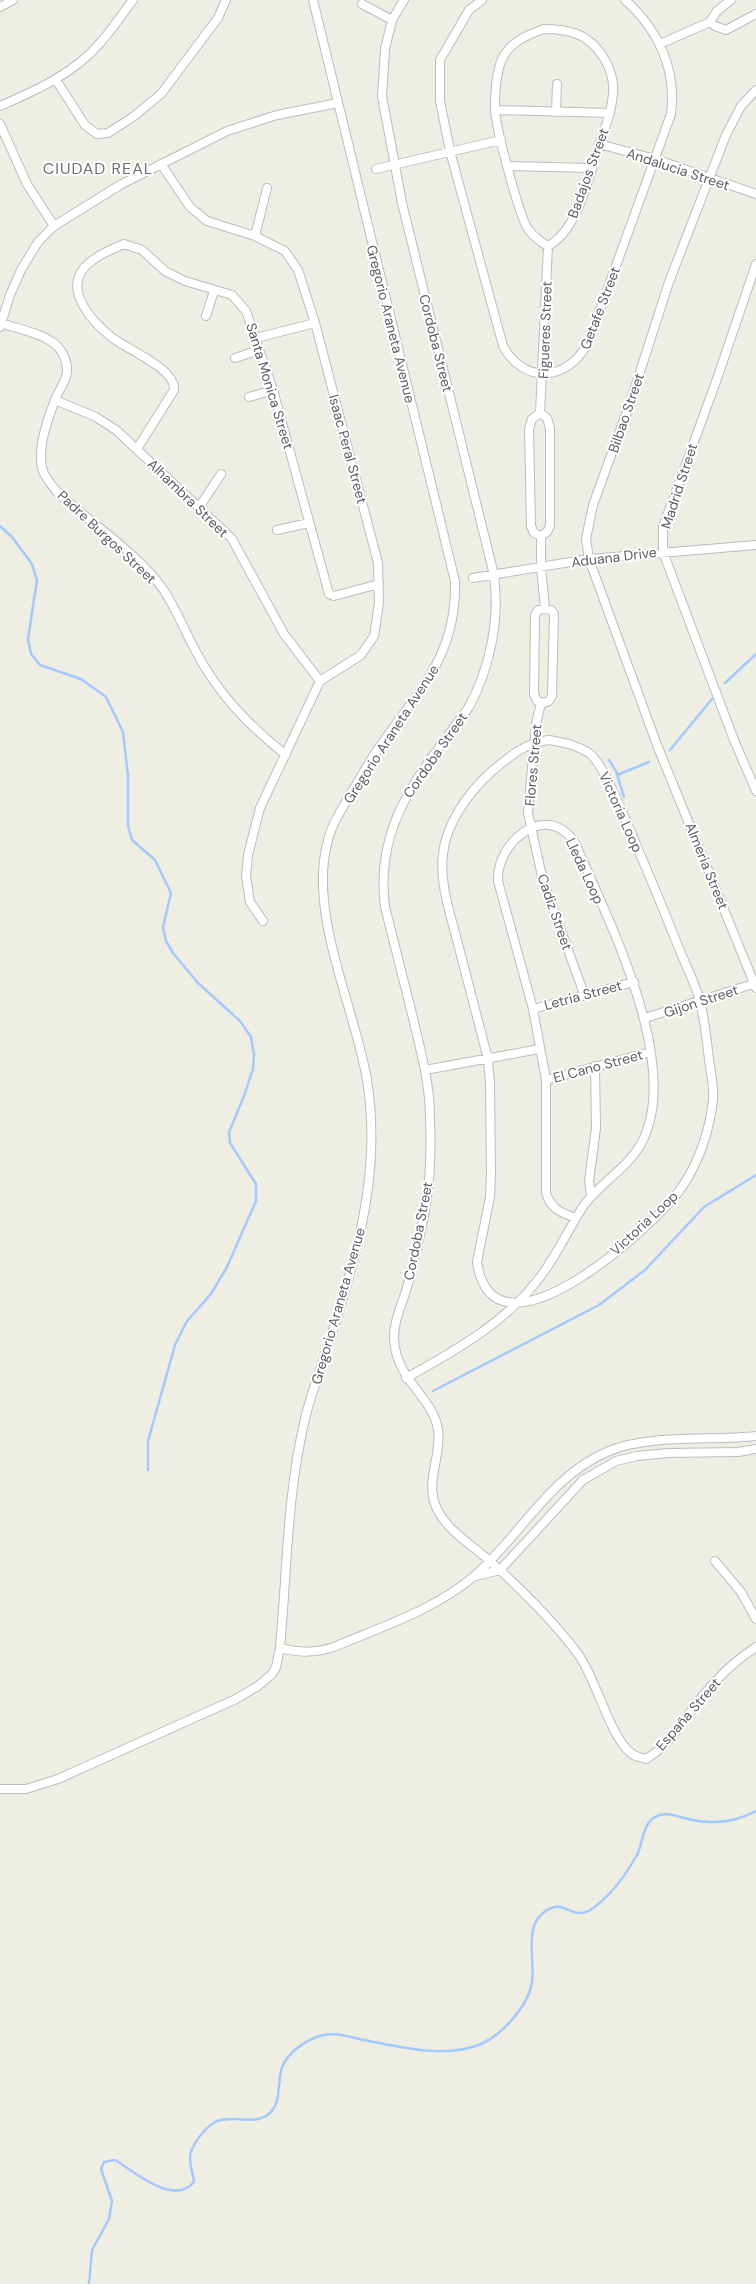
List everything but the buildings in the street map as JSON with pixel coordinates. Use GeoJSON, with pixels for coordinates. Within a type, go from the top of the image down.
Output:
{"type":"FeatureCollection","features":[{"type":"Feature","properties":{"kind":"street"},"geometry":{"type":"LineString","coordinates":[[0,7],[13,0]]}},
{"type":"Feature","properties":{"kind":"street"},"geometry":{"type":"LineString","coordinates":[[0,106],[56,80],[99,45],[133,0]]}},
{"type":"Feature","properties":{"kind":"street"},"geometry":{"type":"LineString","coordinates":[[56,80],[85,125],[97,134],[108,133],[133,118],[161,94],[218,18],[226,0]]}},
{"type":"Feature","properties":{"kind":"street","name":"Gregorio Araneta Avenue"},"geometry":{"type":"LineString","coordinates":[[0,1789],[26,1789],[58,1779],[216,1709],[265,1681],[276,1667],[280,1648],[297,1455],[306,1416],[358,1242],[365,1203],[370,1155],[370,1107],[367,1078],[325,913],[322,882],[327,844],[335,821],[373,756],[421,693],[435,670],[445,646],[456,602],[455,581],[313,0]]}},
{"type":"Feature","properties":{"kind":"street","name":"Cordoba Street"},"geometry":{"type":"LineString","coordinates":[[404,0],[392,20],[385,49],[382,96],[394,164],[494,575],[497,595],[496,622],[478,691],[469,707],[403,802],[388,838],[383,887],[385,907],[425,1070],[430,1117],[429,1179],[426,1204],[408,1284],[396,1324],[394,1340],[402,1370],[406,1378],[428,1405],[438,1428],[438,1445],[431,1482],[436,1507],[450,1528],[500,1570]]}},
{"type":"Feature","properties":{"kind":"street"},"geometry":{"type":"LineString","coordinates":[[482,0],[468,10],[440,60],[440,101],[450,151],[503,346],[517,365],[530,372],[544,374]]}},
{"type":"Feature","properties":{"kind":"street","name":"Getafe Street"},"geometry":{"type":"LineString","coordinates":[[544,374],[563,370],[582,354],[671,114],[673,98],[672,77],[660,44],[638,11],[625,0]]}},
{"type":"Feature","properties":{"kind":"street"},"geometry":{"type":"LineString","coordinates":[[660,44],[710,22],[717,10],[731,0]]}},
{"type":"Feature","properties":{"kind":"street"},"geometry":{"type":"LineString","coordinates":[[362,4],[392,20]]}},
{"type":"Feature","properties":{"kind":"street"},"geometry":{"type":"LineString","coordinates":[[710,22],[714,26],[726,30],[756,14]]}},
{"type":"Feature","properties":{"kind":"street","name":"Badajos Street"},"geometry":{"type":"LineString","coordinates":[[544,29],[561,29],[579,34],[593,44],[606,61],[614,90],[610,113],[592,168],[567,230],[561,238],[548,246],[535,237],[528,228],[501,140],[495,110],[497,79],[502,59],[515,43],[544,29]]}},
{"type":"Feature","properties":{"kind":"street"},"geometry":{"type":"LineString","coordinates":[[556,112],[557,84]]}},
{"type":"Feature","properties":{"kind":"street","name":"Bilbao Street"},"geometry":{"type":"LineString","coordinates":[[657,745],[589,559],[586,539],[593,505],[630,403],[669,282],[726,135],[741,106],[756,90]]}},
{"type":"Feature","properties":{"kind":"street"},"geometry":{"type":"LineString","coordinates":[[1,325],[10,294],[21,270],[38,242],[54,226],[120,185],[227,131],[254,121],[338,103]]}},
{"type":"Feature","properties":{"kind":"street"},"geometry":{"type":"LineString","coordinates":[[495,110],[610,113]]}},
{"type":"Feature","properties":{"kind":"street"},"geometry":{"type":"LineString","coordinates":[[0,124],[27,184],[54,226]]}},
{"type":"Feature","properties":{"kind":"street"},"geometry":{"type":"LineString","coordinates":[[376,169],[501,140]]}},
{"type":"Feature","properties":{"kind":"street","name":"Andalucia Street"},"geometry":{"type":"LineString","coordinates":[[599,144],[655,159],[710,180],[756,194]]}},
{"type":"Feature","properties":{"kind":"street","name":"Isaac Peral Street"},"geometry":{"type":"LineString","coordinates":[[162,164],[190,207],[206,221],[255,236],[285,251],[298,270],[315,323],[378,563],[379,584],[379,603],[374,636],[361,655],[320,681]]}},
{"type":"Feature","properties":{"kind":"street"},"geometry":{"type":"LineString","coordinates":[[508,166],[592,168]]}},
{"type":"Feature","properties":{"kind":"street"},"geometry":{"type":"LineString","coordinates":[[255,236],[267,188]]}},
{"type":"Feature","properties":{"kind":"street","name":"Santa Monica Street"},"geometry":{"type":"LineString","coordinates":[[137,449],[174,390],[175,385],[161,368],[110,336],[82,304],[77,290],[78,278],[86,265],[104,252],[124,244],[142,250],[165,271],[180,279],[214,292],[232,296],[246,312],[273,390],[329,594],[334,596],[379,584]]}},
{"type":"Feature","properties":{"kind":"street","name":"Figueres Street"},"geometry":{"type":"LineString","coordinates":[[540,536],[534,533],[531,526],[529,429],[532,419],[540,413],[544,374],[548,246]]}},
{"type":"Feature","properties":{"kind":"street","name":"Madrid Street"},"geometry":{"type":"LineString","coordinates":[[756,264],[663,527],[663,552],[731,732],[756,791]]}},
{"type":"Feature","properties":{"kind":"street"},"geometry":{"type":"LineString","coordinates":[[206,316],[214,292]]}},
{"type":"Feature","properties":{"kind":"street"},"geometry":{"type":"LineString","coordinates":[[256,338],[315,323]]}},
{"type":"Feature","properties":{"kind":"street","name":"Padre Burgos Street"},"geometry":{"type":"LineString","coordinates":[[1,325],[54,342],[61,351],[67,369],[44,433],[42,469],[50,483],[80,513],[153,577],[176,610],[202,663],[229,702],[249,724],[286,755]]}},
{"type":"Feature","properties":{"kind":"street"},"geometry":{"type":"LineString","coordinates":[[235,358],[260,350]]}},
{"type":"Feature","properties":{"kind":"street"},"geometry":{"type":"LineString","coordinates":[[248,397],[273,390]]}},
{"type":"Feature","properties":{"kind":"street","name":"Alhambra Street"},"geometry":{"type":"LineString","coordinates":[[55,400],[96,417],[116,430],[200,506],[232,539],[284,634],[320,681]]}},
{"type":"Feature","properties":{"kind":"street","name":"Figueres Street"},"geometry":{"type":"LineString","coordinates":[[540,413],[547,418],[550,428],[550,526],[540,536]]}},
{"type":"Feature","properties":{"kind":"street"},"geometry":{"type":"LineString","coordinates":[[200,506],[221,474]]}},
{"type":"Feature","properties":{"kind":"street"},"geometry":{"type":"LineString","coordinates":[[277,530],[309,523]]}},
{"type":"Feature","properties":{"kind":"street","name":"Figueres Street"},"geometry":{"type":"LineString","coordinates":[[540,536],[541,567]]}},
{"type":"Feature","properties":{"kind":"street","name":"Aduana Drive"},"geometry":{"type":"LineString","coordinates":[[473,578],[589,559],[756,545]]}},
{"type":"Feature","properties":{"kind":"street","name":"Flores Street"},"geometry":{"type":"LineString","coordinates":[[541,567],[545,609]]}},
{"type":"Feature","properties":{"kind":"street","name":"Flores Street"},"geometry":{"type":"LineString","coordinates":[[545,609],[551,610],[554,614],[552,696],[549,701],[541,703],[536,701],[534,694],[535,615],[538,610],[545,609]]}},
{"type":"Feature","properties":{"kind":"street"},"geometry":{"type":"LineString","coordinates":[[263,921],[250,902],[246,876],[248,855],[260,808],[320,681]]}},
{"type":"Feature","properties":{"kind":"street","name":"Flores Street"},"geometry":{"type":"LineString","coordinates":[[532,827],[528,813],[536,724],[541,703]]}},
{"type":"Feature","properties":{"kind":"street"},"geometry":{"type":"LineString","coordinates":[[516,1303],[503,1302],[485,1290],[477,1262],[490,1197],[490,1084],[488,1059],[449,911],[442,855],[448,830],[468,798],[483,780],[503,762],[535,741]]}},
{"type":"Feature","properties":{"kind":"street","name":"Victoria Loop"},"geometry":{"type":"LineString","coordinates":[[516,1303],[555,1293],[580,1279],[667,1205],[681,1187],[703,1144],[713,1098],[700,1002],[652,883],[599,764],[590,754],[564,742],[535,741]]}},
{"type":"Feature","properties":{"kind":"street","name":"Almeria Street"},"geometry":{"type":"LineString","coordinates":[[657,745],[756,983],[756,988]]}},
{"type":"Feature","properties":{"kind":"street","name":"Lleda Loop"},"geometry":{"type":"LineString","coordinates":[[406,1378],[447,1355],[499,1318],[516,1303],[542,1274],[591,1195],[621,1169],[640,1145],[651,1117],[653,1080],[650,1052],[645,1018],[634,982],[571,837],[554,825],[543,823],[532,827]]}},
{"type":"Feature","properties":{"kind":"street"},"geometry":{"type":"LineString","coordinates":[[532,827],[505,854],[498,874],[533,1009],[546,1080],[546,1193],[549,1204],[559,1212],[576,1218]]}},
{"type":"Feature","properties":{"kind":"street","name":"Cadiz Street"},"geometry":{"type":"LineString","coordinates":[[532,827],[543,881],[584,994]]}},
{"type":"Feature","properties":{"kind":"street","name":"Letria Street"},"geometry":{"type":"LineString","coordinates":[[533,1009],[634,982]]}},
{"type":"Feature","properties":{"kind":"street","name":"Gijon Street"},"geometry":{"type":"LineString","coordinates":[[645,1018],[756,983]]}},
{"type":"Feature","properties":{"kind":"street"},"geometry":{"type":"LineString","coordinates":[[425,1070],[539,1049]]}},
{"type":"Feature","properties":{"kind":"street","name":"El Cano Street"},"geometry":{"type":"LineString","coordinates":[[546,1080],[650,1052]]}},
{"type":"Feature","properties":{"kind":"street"},"geometry":{"type":"LineString","coordinates":[[591,1195],[589,1181],[596,1128],[595,1066]]}},
{"type":"Feature","properties":{"kind":"street"},"geometry":{"type":"LineString","coordinates":[[280,1648],[299,1653],[334,1647],[434,1603],[475,1576],[563,1481],[580,1467],[602,1454],[627,1445],[756,1436]]}},
{"type":"Feature","properties":{"kind":"street"},"geometry":{"type":"LineString","coordinates":[[475,1576],[500,1570],[583,1480],[616,1462],[637,1456],[668,1453],[738,1452],[756,1449]]}},
{"type":"Feature","properties":{"kind":"street"},"geometry":{"type":"LineString","coordinates":[[715,1561],[741,1592],[756,1619]]}},
{"type":"Feature","properties":{"kind":"street","name":"España Street"},"geometry":{"type":"LineString","coordinates":[[500,1570],[578,1654],[590,1673],[617,1737],[633,1755],[646,1758],[660,1750],[704,1694],[734,1662],[756,1647]]}},
{"type":"Feature","properties":{"kind":"waterway"},"geometry":{"type":"LineString","coordinates":[[0,526],[12,537],[32,564],[37,580],[28,639],[31,654],[40,665],[81,679],[106,697],[123,732],[128,776],[128,826],[132,840],[155,860],[171,893],[163,927],[166,941],[173,953],[198,983],[240,1021],[251,1037],[254,1054],[253,1069],[229,1132],[230,1143],[256,1184],[256,1201],[227,1267],[211,1294],[187,1321],[175,1345],[148,1441],[148,1470]]}},
{"type":"Feature","properties":{"kind":"waterway"},"geometry":{"type":"LineString","coordinates":[[725,683],[756,654]]}},
{"type":"Feature","properties":{"kind":"waterway"},"geometry":{"type":"LineString","coordinates":[[670,750],[712,699]]}},
{"type":"Feature","properties":{"kind":"waterway"},"geometry":{"type":"LineString","coordinates":[[609,760],[616,771],[624,797]]}},
{"type":"Feature","properties":{"kind":"waterway"},"geometry":{"type":"LineString","coordinates":[[617,775],[649,762]]}},
{"type":"Feature","properties":{"kind":"waterway"},"geometry":{"type":"LineString","coordinates":[[433,1391],[599,1305],[645,1270],[704,1207],[756,1175]]}},
{"type":"Feature","properties":{"kind":"waterway"},"geometry":{"type":"LineString","coordinates":[[89,2284],[92,2250],[109,2219],[112,2201],[101,2169],[104,2162],[115,2160],[143,2178],[165,2189],[175,2191],[185,2189],[194,2182],[190,2161],[191,2153],[192,2148],[202,2133],[219,2120],[258,2119],[271,2112],[277,2101],[281,2071],[285,2061],[297,2048],[319,2036],[332,2034],[408,2048],[438,2051],[453,2051],[467,2048],[489,2040],[513,2018],[530,1991],[533,1975],[532,1938],[536,1921],[548,1909],[554,1907],[580,1913],[589,1911],[599,1904],[615,1888],[628,1870],[637,1855],[644,1832],[650,1821],[660,1815],[667,1814],[697,1821],[715,1822],[740,1818],[756,1811]]}},
{"type":"Feature","properties":{"kind":"district","name":"CIUDAD REAL"},"geometry":{"type":"Point","coordinates":[98,168]}}]}
